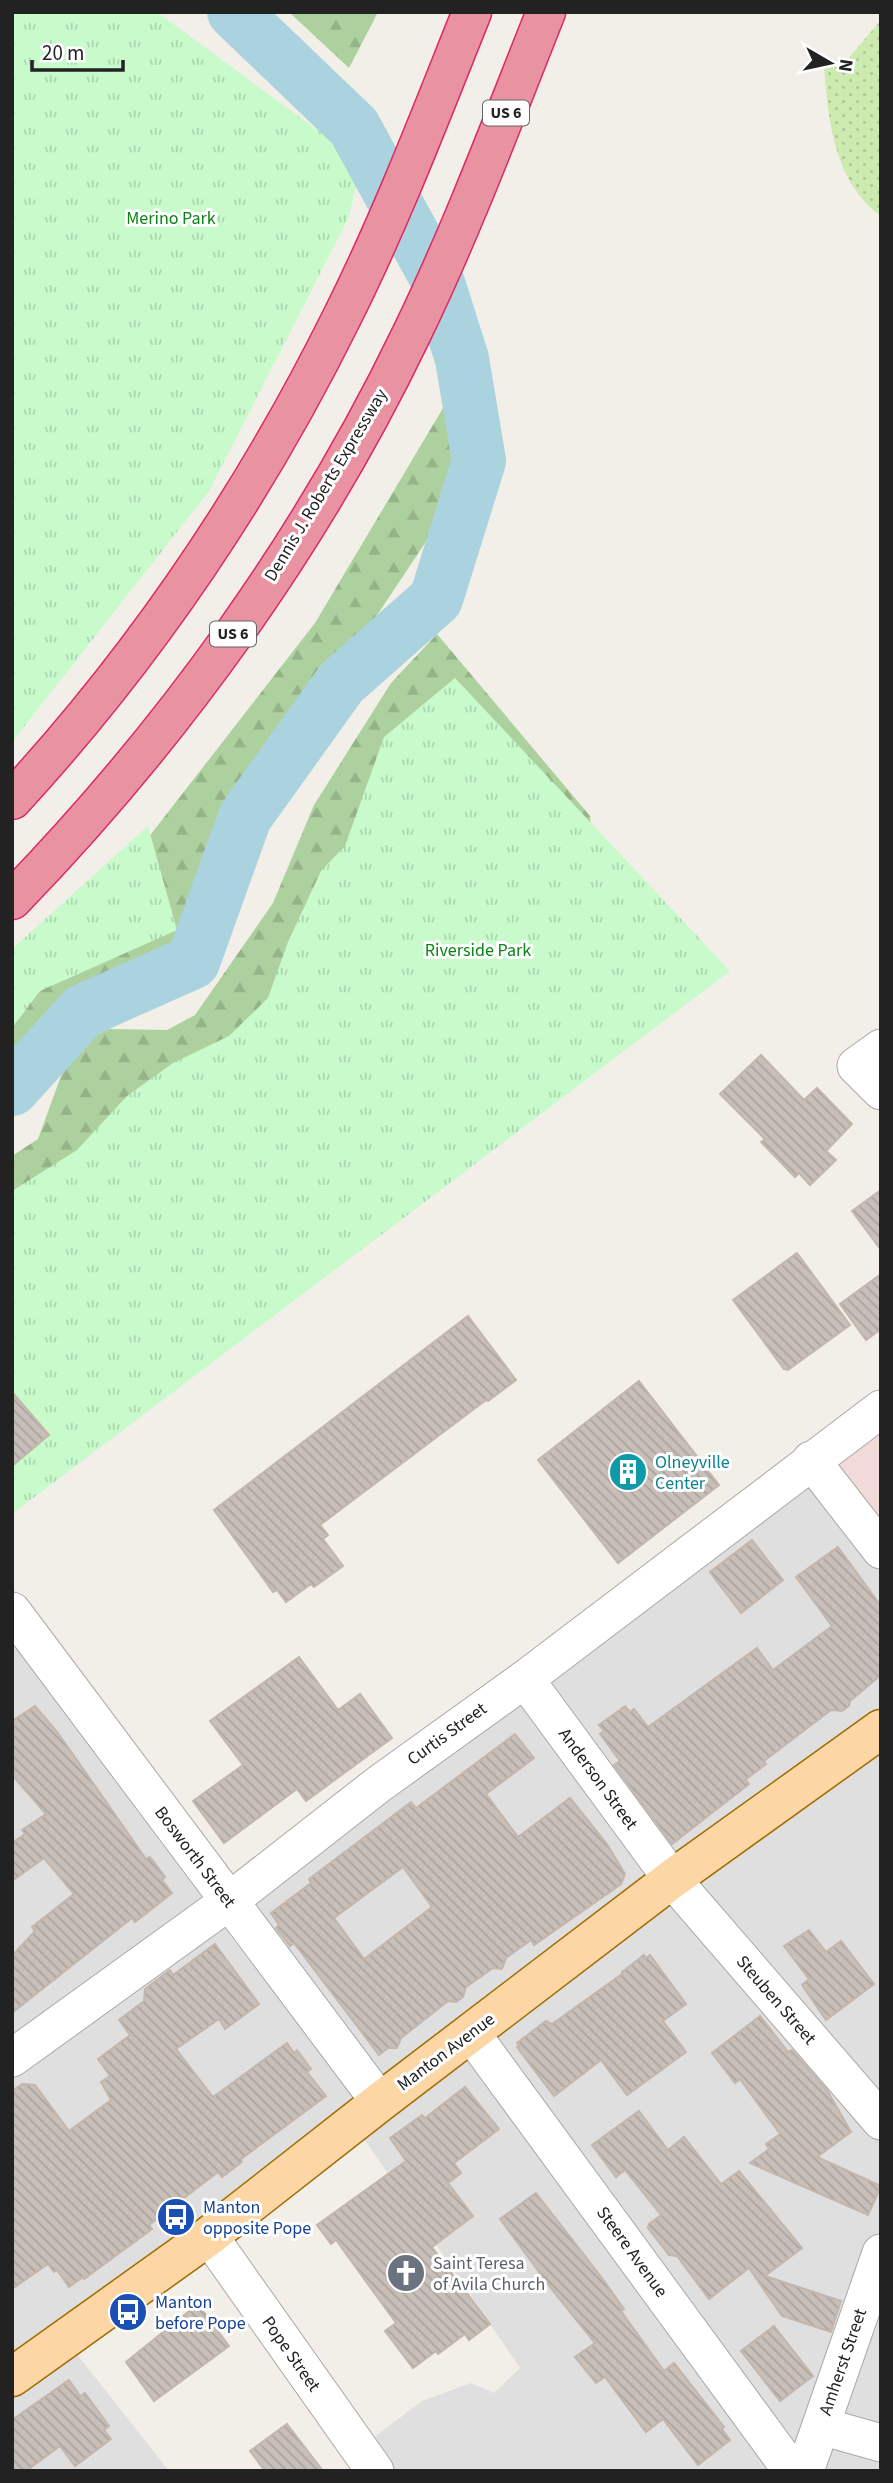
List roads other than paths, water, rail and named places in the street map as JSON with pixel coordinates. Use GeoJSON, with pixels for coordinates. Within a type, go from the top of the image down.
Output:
{"type":"FeatureCollection","features":[{"type":"Feature","properties":{"kind":"highway"},"geometry":{"type":"LineString","coordinates":[[12,800],[118,675],[206,554],[292,413],[368,263],[472,12]]}},
{"type":"Feature","properties":{"kind":"highway","name":"Dennis J. Roberts Expressway"},"geometry":{"type":"LineString","coordinates":[[12,900],[73,836],[133,766],[236,631],[310,518],[368,418],[410,337],[465,214],[546,12]]}},
{"type":"Feature","properties":{"kind":"main road","name":"Manton Avenue"},"geometry":{"type":"LineString","coordinates":[[14,2373],[209,2236],[672,1879],[881,1730]]}},
{"type":"Feature","properties":{"kind":"street","name":"Curtis Street"},"geometry":{"type":"LineString","coordinates":[[12,2058],[228,1902],[379,1784],[525,1679],[881,1409]]}},
{"type":"Feature","properties":{"kind":"street"},"geometry":{"type":"LineString","coordinates":[[811,1460],[881,1550]]}},
{"type":"Feature","properties":{"kind":"street","name":"Bosworth Street"},"geometry":{"type":"LineString","coordinates":[[12,1611],[380,2102]]}},
{"type":"Feature","properties":{"kind":"street","name":"Anderson Street"},"geometry":{"type":"LineString","coordinates":[[525,1679],[672,1879]]}},
{"type":"Feature","properties":{"kind":"street","name":"Steuben Street"},"geometry":{"type":"LineString","coordinates":[[672,1879],[881,2122]]}},
{"type":"Feature","properties":{"kind":"street","name":"Steere Avenue"},"geometry":{"type":"LineString","coordinates":[[471,2033],[792,2471]]}},
{"type":"Feature","properties":{"kind":"street","name":"Pope Street"},"geometry":{"type":"LineString","coordinates":[[209,2236],[374,2471]]}},
{"type":"Feature","properties":{"kind":"street","name":"Amherst Street"},"geometry":{"type":"LineString","coordinates":[[805,2471],[881,2253]]}},
{"type":"Feature","properties":{"kind":"street"},"geometry":{"type":"LineString","coordinates":[[821,2427],[881,2443]]}},
{"type":"Feature","properties":{"kind":"waterway"},"geometry":{"type":"LineString","coordinates":[[12,1089],[83,1011],[193,962],[245,817],[341,683],[436,599],[479,461],[462,359],[436,277],[354,127],[234,12]]}},
{"type":"Feature","properties":{"kind":"place","name":"Olneyville Center"},"geometry":{"type":"Point","coordinates":[628,1472]}},
{"type":"Feature","properties":{"kind":"place","name":"Manton opposite Pope"},"geometry":{"type":"Point","coordinates":[176,2217]}},
{"type":"Feature","properties":{"kind":"place","name":"Saint Teresa of Avila Church"},"geometry":{"type":"Point","coordinates":[406,2273]}},
{"type":"Feature","properties":{"kind":"place","name":"Manton before Pope"},"geometry":{"type":"Point","coordinates":[128,2312]}},
{"type":"Feature","properties":{"kind":"park label","name":"Merino Park"},"geometry":{"type":"Point","coordinates":[171,218]}},
{"type":"Feature","properties":{"kind":"park label","name":"Riverside Park"},"geometry":{"type":"Point","coordinates":[478,950]}}]}
